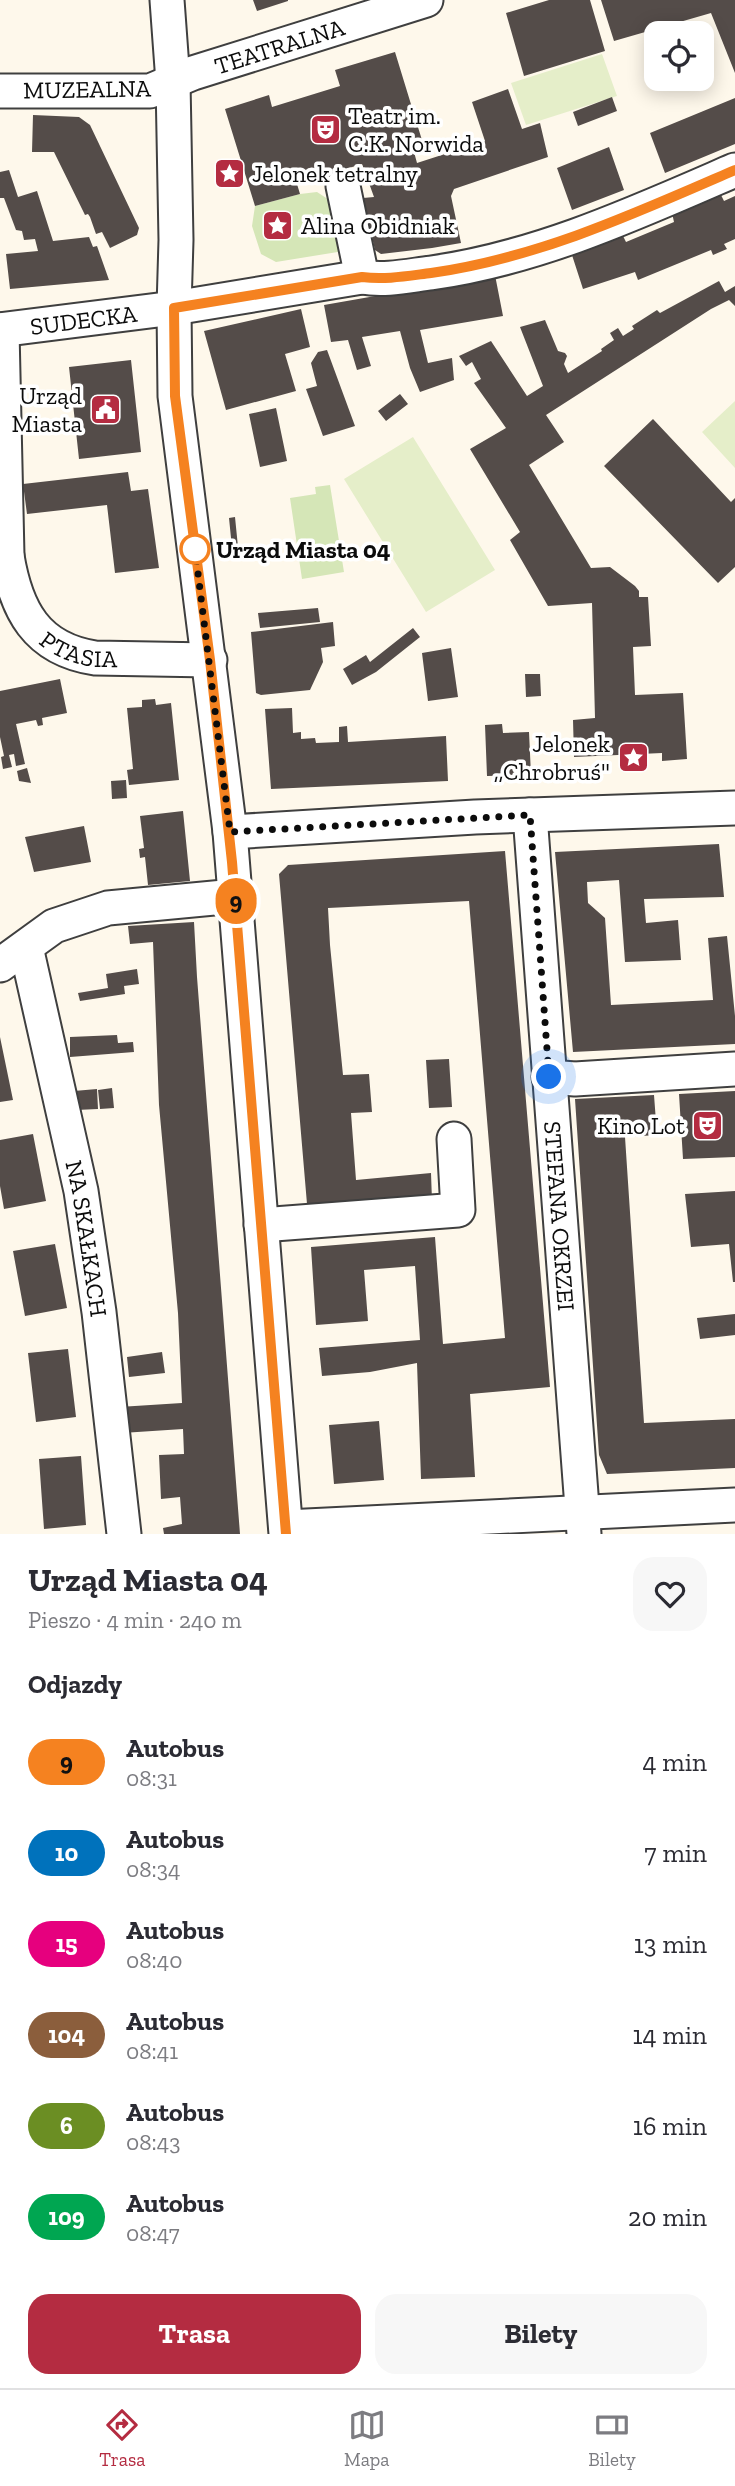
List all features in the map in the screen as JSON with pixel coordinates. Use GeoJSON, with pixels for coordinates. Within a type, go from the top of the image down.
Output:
{"type":"FeatureCollection","features":[{"type":"Feature","properties":{"kind":"street"},"geometry":{"type":"LineString","coordinates":[[167,0],[173,82],[175,396],[230,832],[286,1530],[583,1523],[735,1505]]}},
{"type":"Feature","properties":{"kind":"street","name":"TEATRALNA"},"geometry":{"type":"LineString","coordinates":[[173,82],[193,73],[426,0]]}},
{"type":"Feature","properties":{"kind":"street","name":"MUZEALNA"},"geometry":{"type":"LineString","coordinates":[[0,91],[150,92],[173,82]]}},
{"type":"Feature","properties":{"kind":"street","name":"SUDECKA"},"geometry":{"type":"LineString","coordinates":[[1,330],[174,308],[362,277],[380,280],[461,269],[584,234],[735,170]]}},
{"type":"Feature","properties":{"kind":"street"},"geometry":{"type":"LineString","coordinates":[[343,186],[362,277]]}},
{"type":"Feature","properties":{"kind":"street","name":"PTASIA"},"geometry":{"type":"LineString","coordinates":[[1,330],[4,556],[23,612],[39,632],[60,648],[82,656],[210,660]]}},
{"type":"Feature","properties":{"kind":"street"},"geometry":{"type":"LineString","coordinates":[[230,832],[530,815],[735,808]]}},
{"type":"Feature","properties":{"kind":"street","name":"STEFANA OKRZEI"},"geometry":{"type":"LineString","coordinates":[[530,815],[583,1523]]}},
{"type":"Feature","properties":{"kind":"street"},"geometry":{"type":"LineString","coordinates":[[13,956],[54,926],[108,908],[235,896]]}},
{"type":"Feature","properties":{"kind":"street","name":"NA SKAŁKACH"},"geometry":{"type":"LineString","coordinates":[[13,956],[81,1191],[106,1365],[124,1534]]}},
{"type":"Feature","properties":{"kind":"street"},"geometry":{"type":"LineString","coordinates":[[549,1077],[575,1079],[735,1069]]}},
{"type":"Feature","properties":{"kind":"street"},"geometry":{"type":"LineString","coordinates":[[261,1225],[458,1210],[454,1139]]}},
{"type":"Feature","properties":{"kind":"green space"},"geometry":{"type":"Polygon","coordinates":[[[602,54],[617,96],[526,125],[511,83],[602,54]]]}},
{"type":"Feature","properties":{"kind":"green space"},"geometry":{"type":"Polygon","coordinates":[[[317,192],[340,207],[350,250],[276,262],[261,254],[252,226],[255,206],[317,192]]]}},
{"type":"Feature","properties":{"kind":"green space"},"geometry":{"type":"Polygon","coordinates":[[[735,401],[735,468],[702,432],[735,401]]]}},
{"type":"Feature","properties":{"kind":"green space"},"geometry":{"type":"Polygon","coordinates":[[[413,437],[495,570],[426,612],[344,479],[413,437]]]}},
{"type":"Feature","properties":{"kind":"green space"},"geometry":{"type":"Polygon","coordinates":[[[330,485],[344,572],[302,579],[290,498],[316,494],[315,487],[330,485]]]}},
{"type":"Feature","properties":{"kind":"building"},"geometry":{"type":"Polygon","coordinates":[[[253,0],[288,0],[288,1],[257,11],[253,0]]]}},
{"type":"Feature","properties":{"kind":"building"},"geometry":{"type":"Polygon","coordinates":[[[549,0],[590,0],[605,51],[524,76],[506,13],[549,0]]]}},
{"type":"Feature","properties":{"kind":"building"},"geometry":{"type":"Polygon","coordinates":[[[601,0],[735,0],[735,73],[711,13],[683,21],[644,21],[644,32],[614,41],[601,0]]]}},
{"type":"Feature","properties":{"kind":"building"},"geometry":{"type":"Polygon","coordinates":[[[395,52],[425,150],[414,152],[417,163],[485,141],[472,102],[508,89],[522,129],[540,123],[548,157],[454,189],[451,196],[461,243],[432,248],[381,254],[375,250],[363,198],[374,197],[362,164],[297,184],[300,194],[255,206],[225,109],[269,95],[272,107],[340,86],[335,70],[395,52]]]}},
{"type":"Feature","properties":{"kind":"building"},"geometry":{"type":"Polygon","coordinates":[[[612,97],[617,111],[578,126],[573,112],[612,97]]]}},
{"type":"Feature","properties":{"kind":"building"},"geometry":{"type":"Polygon","coordinates":[[[735,98],[735,144],[665,173],[650,133],[735,98]]]}},
{"type":"Feature","properties":{"kind":"building"},"geometry":{"type":"Polygon","coordinates":[[[33,115],[79,117],[90,125],[139,228],[137,235],[110,248],[102,232],[96,234],[90,217],[85,215],[54,152],[32,152],[33,115]]]}},
{"type":"Feature","properties":{"kind":"building"},"geometry":{"type":"Polygon","coordinates":[[[609,147],[624,190],[572,210],[557,168],[609,147]]]}},
{"type":"Feature","properties":{"kind":"building"},"geometry":{"type":"Polygon","coordinates":[[[9,170],[18,197],[37,191],[53,241],[89,237],[93,247],[97,246],[109,280],[10,289],[6,254],[38,251],[35,239],[24,240],[22,231],[16,230],[4,198],[0,198],[0,172],[9,170]]]}},
{"type":"Feature","properties":{"kind":"building"},"geometry":{"type":"Polygon","coordinates":[[[720,193],[724,201],[735,196],[735,239],[724,244],[727,249],[713,255],[711,250],[638,280],[635,272],[583,289],[571,252],[622,234],[626,242],[674,222],[672,213],[720,193]]]}},
{"type":"Feature","properties":{"kind":"building"},"geometry":{"type":"Polygon","coordinates":[[[495,275],[503,316],[420,330],[428,363],[452,358],[454,380],[420,392],[400,331],[362,337],[371,366],[357,370],[348,340],[331,342],[324,305],[495,275]]]}},
{"type":"Feature","properties":{"kind":"building"},"geometry":{"type":"Polygon","coordinates":[[[719,281],[725,292],[735,286],[735,306],[729,300],[711,309],[546,415],[564,442],[529,465],[591,568],[610,567],[635,586],[639,597],[648,597],[651,646],[633,647],[635,695],[683,693],[687,759],[662,761],[662,753],[574,757],[573,720],[595,718],[592,603],[548,606],[510,540],[520,532],[470,449],[506,428],[474,383],[481,379],[472,362],[466,366],[459,356],[491,341],[527,396],[543,386],[520,327],[545,320],[558,351],[567,356],[564,364],[568,373],[602,351],[601,349],[614,340],[610,333],[618,328],[623,336],[634,329],[632,326],[657,310],[660,313],[719,281]]]}},
{"type":"Feature","properties":{"kind":"building"},"geometry":{"type":"Polygon","coordinates":[[[301,309],[310,347],[285,354],[296,391],[226,410],[204,331],[301,309]]]}},
{"type":"Feature","properties":{"kind":"building"},"geometry":{"type":"Polygon","coordinates":[[[327,350],[355,426],[323,436],[306,389],[317,386],[311,363],[318,352],[327,350]]]}},
{"type":"Feature","properties":{"kind":"building","name":"Urząd Miasta"},"geometry":{"type":"Polygon","coordinates":[[[131,360],[141,452],[79,459],[69,367],[131,360]]]}},
{"type":"Feature","properties":{"kind":"building"},"geometry":{"type":"Polygon","coordinates":[[[400,394],[408,404],[386,421],[378,411],[400,394]]]}},
{"type":"Feature","properties":{"kind":"building"},"geometry":{"type":"Polygon","coordinates":[[[276,408],[287,461],[260,467],[249,414],[276,408]]]}},
{"type":"Feature","properties":{"kind":"building"},"geometry":{"type":"Polygon","coordinates":[[[653,419],[731,502],[735,498],[735,567],[718,583],[604,466],[653,419]]]}},
{"type":"Feature","properties":{"kind":"building"},"geometry":{"type":"Polygon","coordinates":[[[128,472],[131,491],[148,489],[159,568],[115,573],[107,505],[27,514],[23,484],[128,472]]]}},
{"type":"Feature","properties":{"kind":"building"},"geometry":{"type":"Polygon","coordinates":[[[235,517],[238,547],[232,548],[229,518],[235,517]]]}},
{"type":"Feature","properties":{"kind":"building"},"geometry":{"type":"Polygon","coordinates":[[[318,608],[320,622],[260,628],[258,613],[318,608]]]}},
{"type":"Feature","properties":{"kind":"building"},"geometry":{"type":"Polygon","coordinates":[[[333,622],[335,646],[321,648],[323,662],[310,690],[261,695],[256,693],[251,632],[333,622]]]}},
{"type":"Feature","properties":{"kind":"building"},"geometry":{"type":"Polygon","coordinates":[[[413,628],[420,637],[376,672],[352,685],[343,669],[366,655],[370,662],[413,628]]]}},
{"type":"Feature","properties":{"kind":"building"},"geometry":{"type":"Polygon","coordinates":[[[451,648],[458,697],[428,701],[422,653],[451,648]]]}},
{"type":"Feature","properties":{"kind":"building"},"geometry":{"type":"Polygon","coordinates":[[[525,674],[540,674],[541,696],[526,697],[525,674]]]}},
{"type":"Feature","properties":{"kind":"building"},"geometry":{"type":"Polygon","coordinates":[[[60,679],[67,713],[42,718],[43,725],[38,726],[36,720],[16,724],[25,764],[16,766],[14,754],[9,755],[12,767],[3,769],[0,691],[60,679]]]}},
{"type":"Feature","properties":{"kind":"building"},"geometry":{"type":"Polygon","coordinates":[[[155,699],[156,705],[171,703],[179,780],[129,785],[127,770],[133,769],[127,708],[142,707],[142,700],[155,699]]]}},
{"type":"Feature","properties":{"kind":"building"},"geometry":{"type":"Polygon","coordinates":[[[292,708],[293,733],[301,732],[301,739],[315,738],[316,743],[339,742],[339,727],[347,726],[348,742],[446,736],[448,781],[271,789],[265,709],[292,708]]]}},
{"type":"Feature","properties":{"kind":"building"},"geometry":{"type":"Polygon","coordinates":[[[502,724],[503,733],[529,732],[531,775],[487,776],[485,725],[502,724]]]}},
{"type":"Feature","properties":{"kind":"building"},"geometry":{"type":"Polygon","coordinates":[[[27,768],[31,783],[19,781],[17,771],[27,768]]]}},
{"type":"Feature","properties":{"kind":"building"},"geometry":{"type":"Polygon","coordinates":[[[126,780],[127,798],[112,799],[111,781],[126,780]]]}},
{"type":"Feature","properties":{"kind":"building"},"geometry":{"type":"Polygon","coordinates":[[[183,811],[190,881],[148,885],[145,857],[140,858],[139,849],[144,848],[140,816],[183,811]]]}},
{"type":"Feature","properties":{"kind":"building"},"geometry":{"type":"Polygon","coordinates":[[[84,826],[91,862],[34,872],[25,837],[84,826]]]}},
{"type":"Feature","properties":{"kind":"building"},"geometry":{"type":"Polygon","coordinates":[[[719,844],[724,897],[644,899],[646,923],[678,920],[681,960],[625,962],[619,880],[587,882],[588,903],[605,918],[611,1005],[713,1000],[708,938],[727,936],[735,1044],[573,1052],[555,852],[719,844]]]}},
{"type":"Feature","properties":{"kind":"building"},"geometry":{"type":"Polygon","coordinates":[[[505,851],[550,1387],[470,1394],[475,1477],[421,1479],[417,1363],[370,1372],[322,1376],[319,1348],[420,1340],[415,1266],[364,1270],[368,1321],[316,1325],[311,1247],[435,1237],[443,1344],[505,1338],[469,901],[328,908],[343,1075],[369,1074],[372,1112],[351,1113],[356,1180],[431,1173],[432,1201],[313,1210],[307,1204],[279,874],[288,865],[505,851]]]}},
{"type":"Feature","properties":{"kind":"building"},"geometry":{"type":"Polygon","coordinates":[[[194,922],[240,1534],[164,1534],[163,1528],[182,1524],[180,1497],[161,1499],[159,1455],[184,1454],[183,1429],[122,1433],[119,1407],[182,1403],[178,1313],[159,1105],[153,942],[130,944],[128,926],[194,922]]]}},
{"type":"Feature","properties":{"kind":"building"},"geometry":{"type":"Polygon","coordinates":[[[137,969],[139,984],[124,986],[125,994],[80,1001],[78,993],[108,988],[106,974],[137,969]]]}},
{"type":"Feature","properties":{"kind":"building"},"geometry":{"type":"Polygon","coordinates":[[[117,1035],[118,1043],[133,1042],[134,1052],[70,1057],[70,1037],[117,1035]]]}},
{"type":"Feature","properties":{"kind":"building"},"geometry":{"type":"Polygon","coordinates":[[[0,1037],[13,1100],[0,1102],[0,1037]]]}},
{"type":"Feature","properties":{"kind":"building"},"geometry":{"type":"Polygon","coordinates":[[[449,1059],[452,1107],[429,1108],[426,1060],[449,1059]]]}},
{"type":"Feature","properties":{"kind":"building"},"geometry":{"type":"Polygon","coordinates":[[[112,1088],[114,1108],[100,1109],[98,1090],[112,1088]]]}},
{"type":"Feature","properties":{"kind":"building"},"geometry":{"type":"Polygon","coordinates":[[[97,1089],[98,1109],[76,1110],[74,1091],[97,1089]]]}},
{"type":"Feature","properties":{"kind":"building","name":"Kino Lot"},"geometry":{"type":"Polygon","coordinates":[[[735,1091],[735,1157],[683,1159],[679,1094],[735,1091]]]}},
{"type":"Feature","properties":{"kind":"building"},"geometry":{"type":"Polygon","coordinates":[[[654,1095],[657,1135],[625,1137],[644,1423],[735,1419],[735,1468],[607,1474],[599,1455],[575,1099],[654,1095]]]}},
{"type":"Feature","properties":{"kind":"building"},"geometry":{"type":"Polygon","coordinates":[[[33,1134],[46,1201],[4,1209],[0,1186],[0,1140],[33,1134]]]}},
{"type":"Feature","properties":{"kind":"building"},"geometry":{"type":"Polygon","coordinates":[[[735,1191],[733,1282],[729,1244],[691,1247],[685,1194],[735,1191]]]}},
{"type":"Feature","properties":{"kind":"building"},"geometry":{"type":"Polygon","coordinates":[[[55,1244],[67,1308],[25,1316],[13,1251],[55,1244]]]}},
{"type":"Feature","properties":{"kind":"building"},"geometry":{"type":"Polygon","coordinates":[[[735,1314],[735,1335],[700,1339],[697,1318],[735,1314]]]}},
{"type":"Feature","properties":{"kind":"building"},"geometry":{"type":"Polygon","coordinates":[[[68,1349],[76,1417],[36,1422],[28,1353],[68,1349]]]}},
{"type":"Feature","properties":{"kind":"building"},"geometry":{"type":"Polygon","coordinates":[[[162,1352],[165,1373],[129,1377],[127,1357],[162,1352]]]}},
{"type":"Feature","properties":{"kind":"building"},"geometry":{"type":"Polygon","coordinates":[[[379,1421],[384,1480],[334,1484],[329,1425],[379,1421]]]}},
{"type":"Feature","properties":{"kind":"building"},"geometry":{"type":"Polygon","coordinates":[[[81,1456],[86,1525],[44,1529],[39,1459],[81,1456]]]}},
{"type":"Feature","properties":{"kind":"bus line","name":"9"},"geometry":{"type":"LineString","coordinates":[[286,1534],[230,832],[175,396],[174,308],[362,277],[380,280],[461,269],[502,260],[584,234],[735,170]]}},
{"type":"Feature","properties":{"kind":"place","name":"Teatr im. C.K. Norwida"},"geometry":{"type":"Point","coordinates":[325,129]}},
{"type":"Feature","properties":{"kind":"place","name":"Jelonek tetralny"},"geometry":{"type":"Point","coordinates":[229,173]}},
{"type":"Feature","properties":{"kind":"place","name":"Alina Obidniak"},"geometry":{"type":"Point","coordinates":[278,225]}},
{"type":"Feature","properties":{"kind":"place","name":"Urząd Miasta"},"geometry":{"type":"Point","coordinates":[105,409]}},
{"type":"Feature","properties":{"kind":"place","name":"Urząd Miasta 04"},"geometry":{"type":"Point","coordinates":[195,549]}},
{"type":"Feature","properties":{"kind":"place","name":"Jelonek ,,Chrobruś\""},"geometry":{"type":"Point","coordinates":[633,757]}},
{"type":"Feature","properties":{"kind":"place","name":"Kino Lot"},"geometry":{"type":"Point","coordinates":[708,1125]}},
{"type":"Feature","properties":{"kind":"route"},"geometry":{"type":"LineString","coordinates":[[195,549],[230,832],[530,815],[549,1077]]}}]}
